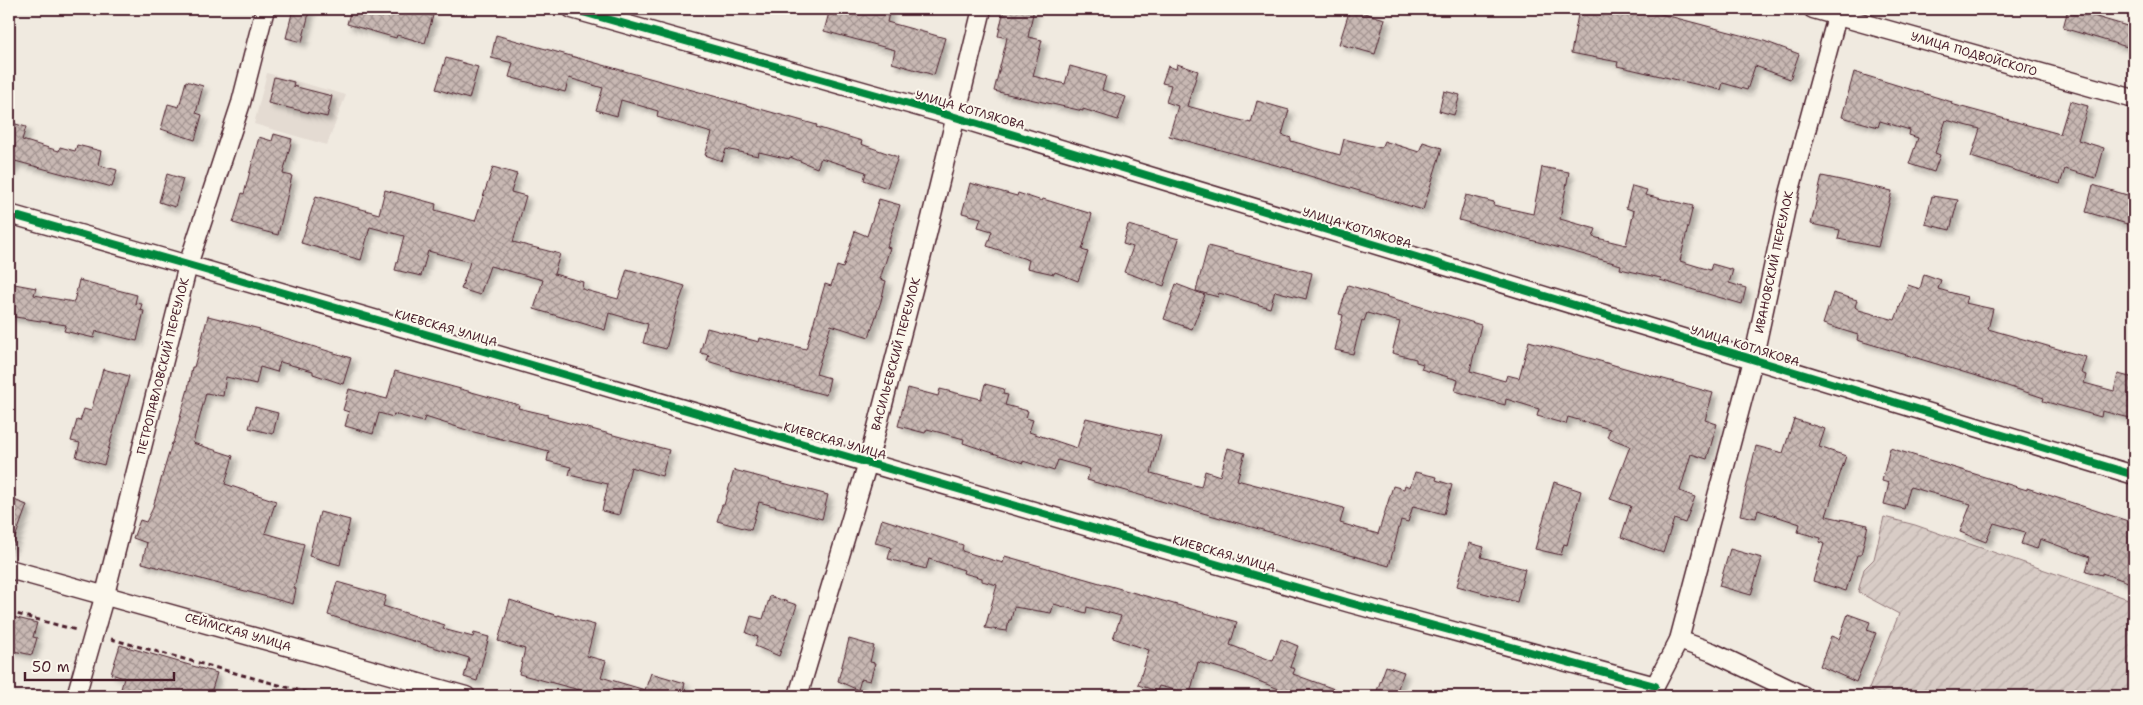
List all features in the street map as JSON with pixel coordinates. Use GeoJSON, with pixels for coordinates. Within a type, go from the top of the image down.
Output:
{"type":"FeatureCollection","features":[{"type":"Feature","properties":{"kind":"street","name":"ПЕТРОПАВЛОВСКИЙ ПЕРЕУЛОК"},"geometry":{"type":"LineString","coordinates":[[76,696],[95,635],[188,264],[241,103],[266,9]]}},
{"type":"Feature","properties":{"kind":"street","name":"УЛИЦА КОТЛЯКОВА"},"geometry":{"type":"LineString","coordinates":[[572,9],[955,117],[2134,475]]}},
{"type":"Feature","properties":{"kind":"street","name":"ВАСИЛЬЕВСКИЙ ПЕРЕУЛОК"},"geometry":{"type":"LineString","coordinates":[[798,696],[868,462],[923,251],[982,9]]}},
{"type":"Feature","properties":{"kind":"street","name":"УЛИЦА ПОДВОЙСКОГО"},"geometry":{"type":"LineString","coordinates":[[1813,9],[1838,12],[2134,99]]}},
{"type":"Feature","properties":{"kind":"street","name":"ИВАНОВСКИЙ ПЕРЕУЛОК"},"geometry":{"type":"LineString","coordinates":[[1657,691],[1679,640],[1753,360],[1789,194],[1838,12]]}},
{"type":"Feature","properties":{"kind":"street","name":"КИЕВСКАЯ УЛИЦА"},"geometry":{"type":"LineString","coordinates":[[9,214],[188,264],[1657,691]]}},
{"type":"Feature","properties":{"kind":"street","name":"СЕЙМСКАЯ УЛИЦА"},"geometry":{"type":"LineString","coordinates":[[9,569],[105,594],[466,696]]}},
{"type":"Feature","properties":{"kind":"street"},"geometry":{"type":"LineString","coordinates":[[1679,640],[1712,652],[1804,696]]}},
{"type":"Feature","properties":{"kind":"path"},"geometry":{"type":"LineString","coordinates":[[9,612],[319,696]]}},
{"type":"Feature","properties":{"kind":"shaded area"},"geometry":{"type":"Polygon","coordinates":[[[267,73],[346,95],[327,145],[254,124],[267,73]]]}},
{"type":"Feature","properties":{"kind":"shaded area"},"geometry":{"type":"Polygon","coordinates":[[[1884,517],[1915,525],[2134,601],[2134,696],[1885,696],[1869,689],[1899,614],[1858,592],[1864,569],[1874,559],[1884,517]]]}},
{"type":"Feature","properties":{"kind":"building"},"geometry":{"type":"Polygon","coordinates":[[[293,9],[310,9],[302,42],[286,38],[293,9]]]}},
{"type":"Feature","properties":{"kind":"building"},"geometry":{"type":"Polygon","coordinates":[[[351,9],[406,9],[433,16],[425,43],[397,35],[396,38],[347,24],[351,9]]]}},
{"type":"Feature","properties":{"kind":"building"},"geometry":{"type":"Polygon","coordinates":[[[830,9],[890,9],[887,22],[945,38],[934,75],[892,63],[895,50],[824,31],[830,9]]]}},
{"type":"Feature","properties":{"kind":"building"},"geometry":{"type":"Polygon","coordinates":[[[1004,9],[1034,9],[1028,37],[1042,40],[1033,76],[1065,84],[1070,66],[1106,76],[1102,90],[1126,97],[1118,120],[1083,109],[1083,111],[994,91],[1007,38],[998,36],[1004,9]]]}},
{"type":"Feature","properties":{"kind":"building"},"geometry":{"type":"Polygon","coordinates":[[[1350,9],[1385,19],[1375,54],[1339,44],[1350,9]]]}},
{"type":"Feature","properties":{"kind":"building"},"geometry":{"type":"Polygon","coordinates":[[[1579,9],[1631,9],[1644,14],[1646,10],[1764,41],[1799,54],[1790,79],[1755,66],[1747,90],[1723,83],[1721,90],[1617,66],[1618,62],[1571,53],[1579,9]]]}},
{"type":"Feature","properties":{"kind":"building"},"geometry":{"type":"Polygon","coordinates":[[[2068,9],[2095,9],[2093,16],[2134,28],[2134,49],[2063,28],[2068,9]]]}},
{"type":"Feature","properties":{"kind":"building"},"geometry":{"type":"Polygon","coordinates":[[[496,35],[817,125],[816,127],[862,141],[861,144],[898,157],[887,188],[864,180],[866,172],[821,158],[817,168],[790,157],[789,159],[759,152],[758,156],[726,149],[722,161],[705,155],[712,133],[657,117],[658,111],[621,100],[617,116],[596,110],[603,88],[569,78],[565,92],[509,77],[513,63],[491,58],[496,35]]]}},
{"type":"Feature","properties":{"kind":"building"},"geometry":{"type":"Polygon","coordinates":[[[446,58],[478,67],[469,99],[436,89],[446,58]]]}},
{"type":"Feature","properties":{"kind":"building"},"geometry":{"type":"Polygon","coordinates":[[[1177,64],[1198,71],[1187,106],[1251,123],[1257,101],[1289,110],[1282,135],[1291,138],[1291,141],[1340,155],[1344,139],[1381,148],[1384,141],[1419,152],[1423,142],[1442,148],[1423,210],[1294,170],[1169,136],[1178,106],[1166,102],[1171,85],[1162,83],[1168,66],[1176,69],[1177,64]]]}},
{"type":"Feature","properties":{"kind":"building"},"geometry":{"type":"Polygon","coordinates":[[[1854,72],[1952,102],[1951,104],[2060,134],[2070,101],[2088,106],[2078,140],[2104,148],[2096,178],[2065,169],[2060,184],[1971,157],[1980,129],[1946,120],[1935,153],[1940,155],[1934,172],[1909,164],[1918,138],[1909,135],[1910,130],[1880,121],[1878,127],[1842,117],[1854,72]]]}},
{"type":"Feature","properties":{"kind":"building"},"geometry":{"type":"Polygon","coordinates":[[[274,77],[294,82],[293,86],[332,96],[327,117],[268,103],[274,77]]]}},
{"type":"Feature","properties":{"kind":"building"},"geometry":{"type":"Polygon","coordinates":[[[186,81],[203,86],[196,113],[202,115],[195,140],[161,129],[168,104],[179,107],[186,81]]]}},
{"type":"Feature","properties":{"kind":"building"},"geometry":{"type":"Polygon","coordinates":[[[1444,91],[1460,95],[1454,115],[1439,111],[1444,91]]]}},
{"type":"Feature","properties":{"kind":"building"},"geometry":{"type":"Polygon","coordinates":[[[9,122],[26,127],[22,140],[59,151],[60,147],[75,151],[77,145],[101,151],[98,165],[117,170],[112,187],[15,161],[12,170],[9,170],[9,122]]]}},
{"type":"Feature","properties":{"kind":"building"},"geometry":{"type":"Polygon","coordinates":[[[274,134],[292,139],[283,174],[292,176],[278,235],[233,223],[242,193],[244,194],[259,137],[272,141],[274,134]]]}},
{"type":"Feature","properties":{"kind":"building"},"geometry":{"type":"Polygon","coordinates":[[[493,167],[517,174],[511,192],[526,196],[513,242],[560,254],[554,274],[583,282],[582,289],[618,299],[627,269],[685,286],[666,349],[643,343],[648,324],[609,313],[605,330],[534,309],[543,280],[490,266],[480,295],[461,289],[470,262],[428,251],[421,276],[395,270],[404,236],[370,227],[361,260],[301,243],[316,196],[379,214],[385,190],[436,204],[435,210],[475,221],[493,167]]]}},
{"type":"Feature","properties":{"kind":"building"},"geometry":{"type":"Polygon","coordinates":[[[1542,167],[1569,172],[1560,219],[1596,229],[1593,237],[1626,245],[1634,211],[1626,208],[1632,186],[1647,190],[1645,195],[1693,206],[1680,261],[1710,270],[1712,264],[1733,270],[1729,283],[1746,288],[1742,304],[1660,280],[1661,278],[1620,269],[1621,265],[1459,220],[1466,195],[1494,202],[1493,205],[1533,214],[1542,167]]]}},
{"type":"Feature","properties":{"kind":"building"},"geometry":{"type":"Polygon","coordinates":[[[167,174],[183,179],[175,207],[159,202],[167,174]]]}},
{"type":"Feature","properties":{"kind":"building"},"geometry":{"type":"Polygon","coordinates":[[[1822,176],[1892,191],[1878,247],[1838,239],[1840,230],[1811,224],[1822,176]]]}},
{"type":"Feature","properties":{"kind":"building"},"geometry":{"type":"Polygon","coordinates":[[[970,183],[1017,196],[1018,193],[1042,201],[1043,199],[1092,214],[1082,250],[1088,252],[1078,281],[1055,272],[1054,274],[1027,268],[1029,260],[987,246],[992,231],[978,227],[981,218],[962,213],[970,183]]]}},
{"type":"Feature","properties":{"kind":"building"},"geometry":{"type":"Polygon","coordinates":[[[2093,185],[2134,197],[2134,226],[2086,212],[2093,185]]]}},
{"type":"Feature","properties":{"kind":"building"},"geometry":{"type":"Polygon","coordinates":[[[1932,196],[1958,200],[1950,230],[1925,224],[1932,196]]]}},
{"type":"Feature","properties":{"kind":"building"},"geometry":{"type":"Polygon","coordinates":[[[879,199],[900,205],[887,247],[890,248],[880,279],[886,281],[881,301],[869,337],[831,325],[816,374],[830,378],[826,395],[731,370],[731,368],[707,361],[709,355],[700,353],[707,328],[759,342],[760,338],[806,349],[825,284],[831,286],[837,266],[843,268],[855,231],[867,236],[879,199]]]}},
{"type":"Feature","properties":{"kind":"building"},"geometry":{"type":"Polygon","coordinates":[[[1128,225],[1179,239],[1164,286],[1124,272],[1133,247],[1123,244],[1128,225]]]}},
{"type":"Feature","properties":{"kind":"building"},"geometry":{"type":"Polygon","coordinates":[[[1208,246],[1312,273],[1306,299],[1275,291],[1270,308],[1219,293],[1218,297],[1196,291],[1208,246]]]}},
{"type":"Feature","properties":{"kind":"building"},"geometry":{"type":"Polygon","coordinates":[[[1924,274],[1941,280],[1938,289],[1967,297],[1965,303],[1993,309],[1988,329],[2086,357],[2081,373],[2086,375],[2084,383],[2114,391],[2118,374],[2134,378],[2134,419],[2102,411],[2101,417],[2043,401],[2044,398],[1857,340],[1858,335],[1823,324],[1833,293],[1857,300],[1855,307],[1859,310],[1895,320],[1908,285],[1920,289],[1924,274]]]}},
{"type":"Feature","properties":{"kind":"building"},"geometry":{"type":"Polygon","coordinates":[[[79,280],[137,295],[135,303],[142,304],[140,310],[144,311],[137,341],[96,331],[94,338],[64,331],[66,325],[9,316],[9,283],[36,288],[34,295],[74,302],[79,280]]]}},
{"type":"Feature","properties":{"kind":"building"},"geometry":{"type":"Polygon","coordinates":[[[1176,284],[1205,295],[1192,329],[1164,319],[1176,284]]]}},
{"type":"Feature","properties":{"kind":"building"},"geometry":{"type":"Polygon","coordinates":[[[1348,285],[1481,325],[1470,371],[1505,381],[1507,375],[1519,378],[1529,341],[1713,393],[1705,420],[1717,424],[1707,459],[1691,454],[1680,491],[1695,497],[1685,523],[1674,519],[1663,553],[1621,537],[1631,506],[1610,499],[1630,446],[1607,437],[1610,429],[1568,417],[1566,424],[1537,416],[1539,409],[1506,399],[1505,405],[1455,391],[1458,380],[1421,369],[1423,364],[1416,362],[1416,359],[1392,353],[1400,322],[1367,313],[1364,321],[1362,320],[1353,354],[1335,350],[1343,315],[1339,314],[1348,285]]]}},
{"type":"Feature","properties":{"kind":"building"},"geometry":{"type":"Polygon","coordinates":[[[208,316],[260,329],[351,358],[343,384],[313,374],[313,371],[280,362],[277,372],[260,367],[256,384],[226,377],[223,396],[206,393],[193,443],[233,456],[225,484],[276,501],[265,533],[304,544],[294,588],[296,589],[293,604],[142,563],[147,543],[133,538],[140,520],[146,522],[152,510],[173,443],[192,367],[194,367],[208,316]]]}},
{"type":"Feature","properties":{"kind":"building"},"geometry":{"type":"Polygon","coordinates":[[[103,369],[129,376],[104,465],[76,457],[80,443],[71,441],[77,420],[80,421],[84,409],[91,411],[103,369]]]}},
{"type":"Feature","properties":{"kind":"building"},"geometry":{"type":"Polygon","coordinates":[[[395,371],[519,405],[518,408],[548,415],[547,417],[669,450],[662,476],[631,467],[619,515],[602,511],[608,484],[569,475],[571,467],[547,461],[549,451],[470,431],[425,417],[423,422],[394,414],[393,417],[379,413],[373,434],[345,426],[349,412],[343,410],[349,389],[387,399],[395,371]]]}},
{"type":"Feature","properties":{"kind":"building"},"geometry":{"type":"Polygon","coordinates":[[[985,384],[1004,389],[1003,394],[1008,395],[1005,405],[1028,411],[1026,418],[1033,420],[1029,432],[1077,448],[1086,418],[1161,436],[1151,473],[1201,487],[1205,471],[1220,476],[1228,448],[1245,453],[1237,480],[1344,508],[1340,523],[1378,534],[1393,486],[1404,489],[1405,485],[1410,487],[1415,472],[1437,477],[1436,480],[1452,485],[1444,514],[1413,506],[1408,522],[1401,520],[1389,566],[1087,480],[1090,469],[1058,460],[1054,471],[963,443],[964,439],[927,429],[925,433],[898,426],[908,388],[938,396],[940,389],[981,399],[985,384]]]}},
{"type":"Feature","properties":{"kind":"building"},"geometry":{"type":"Polygon","coordinates":[[[255,407],[278,413],[273,434],[249,428],[255,407]]]}},
{"type":"Feature","properties":{"kind":"building"},"geometry":{"type":"Polygon","coordinates":[[[1794,419],[1825,429],[1819,447],[1846,456],[1826,516],[1868,525],[1861,555],[1857,555],[1846,591],[1813,581],[1824,544],[1820,542],[1821,538],[1798,532],[1800,524],[1758,510],[1756,518],[1740,515],[1756,446],[1783,453],[1794,419]]]}},
{"type":"Feature","properties":{"kind":"building"},"geometry":{"type":"Polygon","coordinates":[[[1890,448],[2027,490],[2027,488],[2134,523],[2134,584],[2102,573],[2102,575],[2086,571],[2090,557],[2040,539],[2037,549],[2021,544],[2025,532],[1994,523],[1986,542],[1960,532],[1971,504],[1910,487],[1904,509],[1884,504],[1889,483],[1882,481],[1890,448]]]}},
{"type":"Feature","properties":{"kind":"building"},"geometry":{"type":"Polygon","coordinates":[[[734,470],[828,495],[822,519],[759,502],[751,530],[717,521],[722,505],[724,505],[734,470]]]}},
{"type":"Feature","properties":{"kind":"building"},"geometry":{"type":"Polygon","coordinates":[[[1554,482],[1581,491],[1567,545],[1564,544],[1561,555],[1535,549],[1554,482]]]}},
{"type":"Feature","properties":{"kind":"building"},"geometry":{"type":"Polygon","coordinates":[[[9,498],[27,505],[11,549],[9,548],[9,498]]]}},
{"type":"Feature","properties":{"kind":"building"},"geometry":{"type":"Polygon","coordinates":[[[320,512],[350,520],[340,565],[309,556],[320,512]]]}},
{"type":"Feature","properties":{"kind":"building"},"geometry":{"type":"Polygon","coordinates":[[[882,519],[963,545],[962,551],[1003,563],[1005,556],[1237,622],[1230,645],[1273,661],[1281,639],[1298,646],[1290,667],[1295,669],[1293,674],[1348,694],[1347,696],[1288,696],[1289,693],[1238,673],[1198,662],[1190,694],[1159,686],[1157,691],[1138,685],[1149,650],[1113,638],[1121,616],[1087,607],[1086,613],[1054,604],[1051,613],[1014,607],[1007,631],[985,628],[997,585],[982,581],[982,578],[963,573],[964,570],[929,559],[926,569],[888,559],[891,547],[875,543],[882,519]]]}},
{"type":"Feature","properties":{"kind":"building"},"geometry":{"type":"Polygon","coordinates":[[[1469,543],[1484,547],[1481,557],[1525,569],[1517,602],[1457,586],[1469,543]]]}},
{"type":"Feature","properties":{"kind":"building"},"geometry":{"type":"Polygon","coordinates":[[[1730,549],[1762,558],[1751,595],[1719,586],[1730,549]]]}},
{"type":"Feature","properties":{"kind":"building"},"geometry":{"type":"Polygon","coordinates":[[[337,582],[386,596],[383,606],[445,625],[443,629],[473,637],[474,633],[489,637],[477,681],[464,677],[469,658],[328,615],[337,582]]]}},
{"type":"Feature","properties":{"kind":"building"},"geometry":{"type":"Polygon","coordinates":[[[770,596],[797,605],[779,656],[755,646],[758,637],[746,633],[751,616],[763,619],[770,596]]]}},
{"type":"Feature","properties":{"kind":"building"},"geometry":{"type":"Polygon","coordinates":[[[510,600],[558,616],[595,625],[587,656],[606,661],[601,677],[645,690],[651,673],[685,683],[682,696],[602,696],[519,674],[525,649],[498,641],[510,600]]]}},
{"type":"Feature","properties":{"kind":"building"},"geometry":{"type":"Polygon","coordinates":[[[1848,614],[1870,622],[1867,630],[1876,633],[1856,682],[1820,666],[1831,636],[1839,639],[1848,614]]]}},
{"type":"Feature","properties":{"kind":"building"},"geometry":{"type":"Polygon","coordinates":[[[9,616],[37,623],[33,637],[37,638],[32,655],[9,650],[9,616]]]}},
{"type":"Feature","properties":{"kind":"building"},"geometry":{"type":"Polygon","coordinates":[[[849,639],[874,646],[870,662],[875,663],[870,681],[861,679],[858,690],[838,681],[849,639]]]}},
{"type":"Feature","properties":{"kind":"building"},"geometry":{"type":"Polygon","coordinates":[[[120,645],[217,673],[210,696],[119,696],[124,678],[111,674],[120,645]]]}},
{"type":"Feature","properties":{"kind":"building"},"geometry":{"type":"Polygon","coordinates":[[[1386,666],[1404,672],[1395,696],[1375,696],[1386,666]]]}},
{"type":"Feature","properties":{"kind":"cycle path"},"geometry":{"type":"LineString","coordinates":[[572,9],[955,117],[2134,475]]}},
{"type":"Feature","properties":{"kind":"cycle path"},"geometry":{"type":"LineString","coordinates":[[9,214],[1350,603],[1655,686]]}}]}
